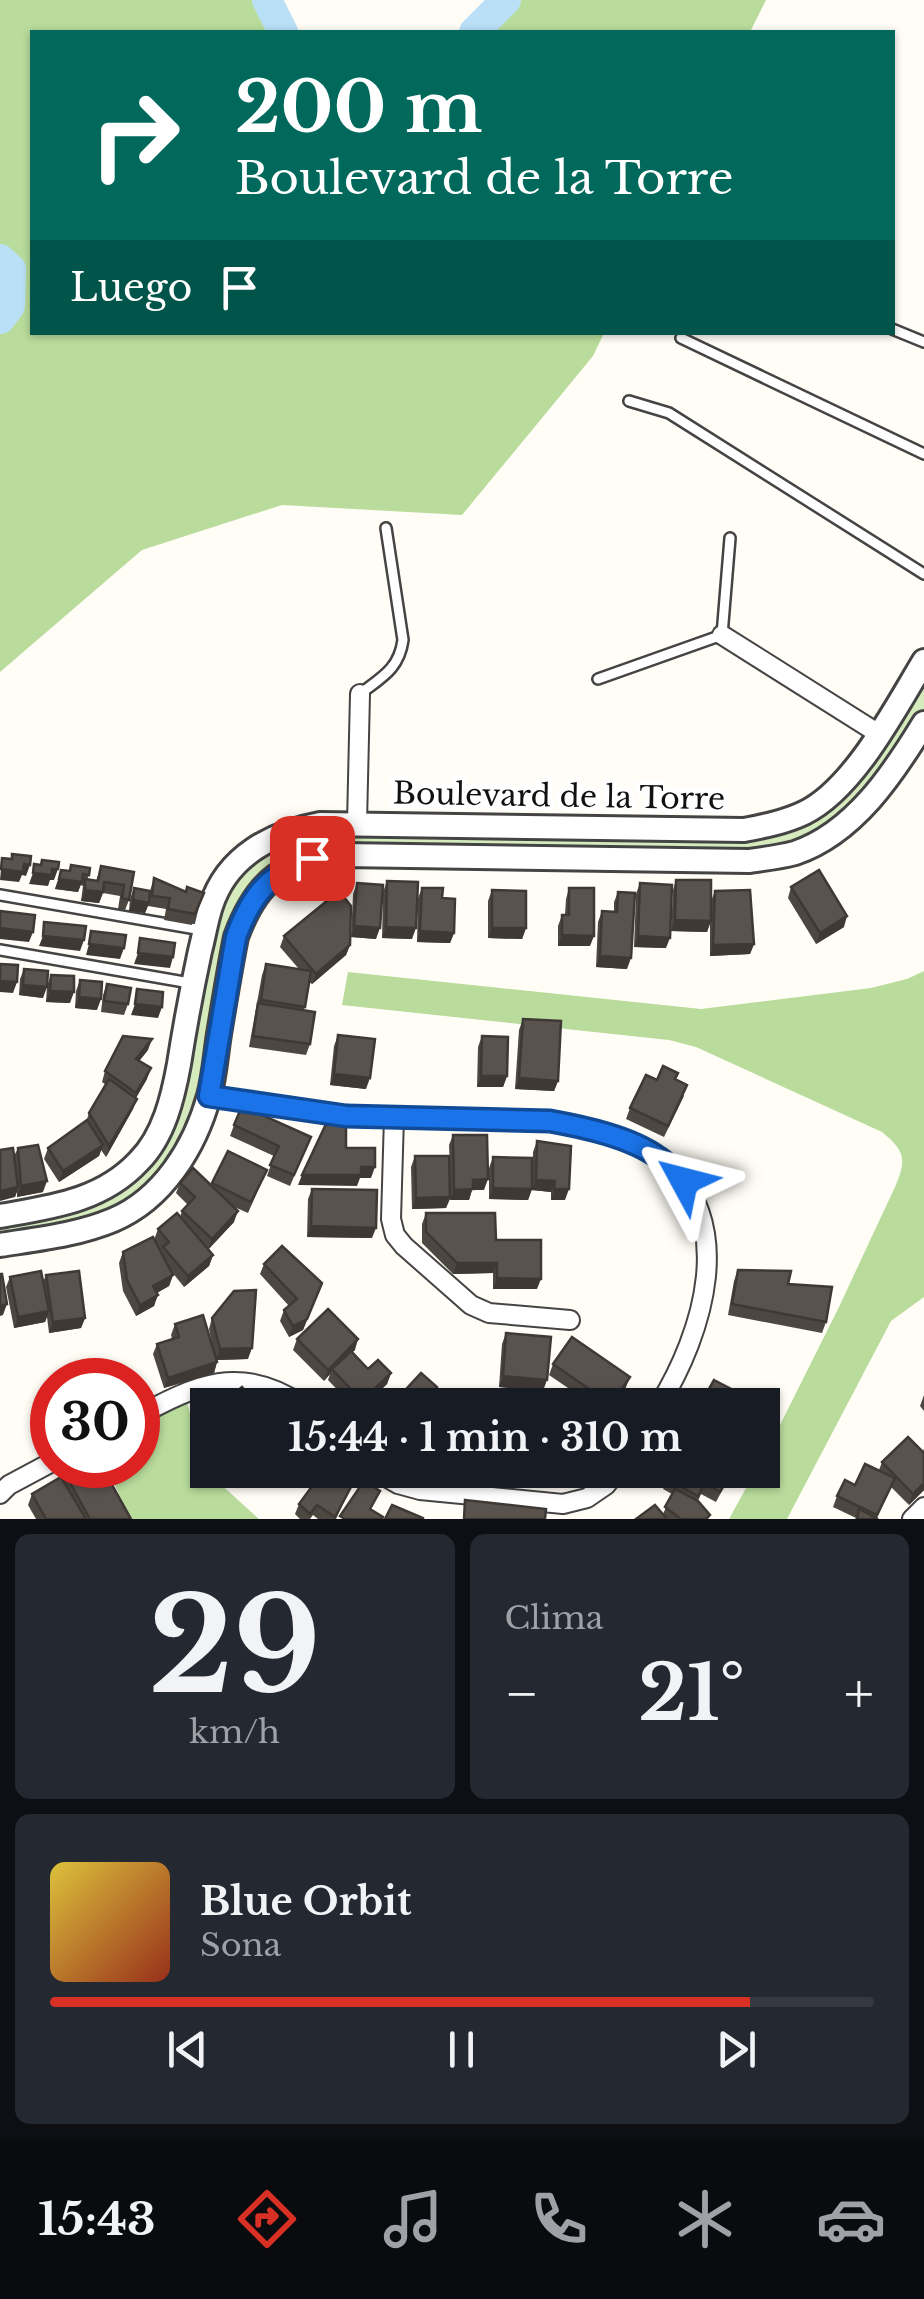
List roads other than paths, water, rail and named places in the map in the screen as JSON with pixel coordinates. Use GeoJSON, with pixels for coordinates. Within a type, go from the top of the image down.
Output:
{"type":"FeatureCollection","features":[{"type":"Feature","properties":{"kind":"street"},"geometry":{"type":"LineString","coordinates":[[722,634],[879,734]]}},
{"type":"Feature","properties":{"kind":"street","name":"Boulevard de la Torre"},"geometry":{"type":"LineString","coordinates":[[0,1216],[77,1201],[98,1192],[140,1162],[168,1110],[211,905],[234,866],[252,848],[293,829],[320,824],[744,830],[777,824],[807,812],[850,773],[924,661]]}},
{"type":"Feature","properties":{"kind":"street"},"geometry":{"type":"LineString","coordinates":[[357,823],[360,694]]}},
{"type":"Feature","properties":{"kind":"street","name":"Boulevard de la Torre"},"geometry":{"type":"LineString","coordinates":[[0,1245],[82,1231],[116,1219],[142,1203],[182,1160],[209,1096],[236,937],[244,913],[266,884],[286,868],[312,858],[343,856],[749,861],[775,857],[808,846],[846,822],[887,780],[924,723]]}},
{"type":"Feature","properties":{"kind":"street"},"geometry":{"type":"LineString","coordinates":[[209,1096],[327,1115],[550,1121],[582,1127],[658,1157],[684,1181],[700,1207],[708,1244],[693,1336],[667,1388]]}},
{"type":"Feature","properties":{"kind":"street"},"geometry":{"type":"LineString","coordinates":[[394,1117],[392,1219],[395,1234],[404,1246],[480,1309],[570,1320]]}},
{"type":"Feature","properties":{"kind":"street"},"geometry":{"type":"LineString","coordinates":[[196,1388],[234,1382],[267,1388]]}},
{"type":"Feature","properties":{"kind":"street"},"geometry":{"type":"LineString","coordinates":[[160,1405],[190,1390]]}},
{"type":"Feature","properties":{"kind":"street"},"geometry":{"type":"LineString","coordinates":[[3,1483],[30,1471]]}},
{"type":"Feature","properties":{"kind":"street"},"geometry":{"type":"LineString","coordinates":[[413,1488],[564,1504],[587,1498],[603,1488]]}},
{"type":"Feature","properties":{"kind":"street"},"geometry":{"type":"LineString","coordinates":[[912,1519],[924,1507]]}},
{"type":"Feature","properties":{"kind":"lane"},"geometry":{"type":"LineString","coordinates":[[895,330],[924,342]]}},
{"type":"Feature","properties":{"kind":"lane"},"geometry":{"type":"LineString","coordinates":[[682,338],[924,454]]}},
{"type":"Feature","properties":{"kind":"lane"},"geometry":{"type":"LineString","coordinates":[[628,401],[669,413],[924,574]]}},
{"type":"Feature","properties":{"kind":"lane"},"geometry":{"type":"LineString","coordinates":[[360,694],[396,665],[402,652],[386,528]]}},
{"type":"Feature","properties":{"kind":"lane"},"geometry":{"type":"LineString","coordinates":[[598,678],[722,634],[730,538]]}},
{"type":"Feature","properties":{"kind":"lane"},"geometry":{"type":"LineString","coordinates":[[0,895],[205,930]]}},
{"type":"Feature","properties":{"kind":"lane"},"geometry":{"type":"LineString","coordinates":[[0,950],[193,983]]}},
{"type":"Feature","properties":{"kind":"waterway"},"geometry":{"type":"LineString","coordinates":[[267,0],[282,30]]}},
{"type":"Feature","properties":{"kind":"waterway"},"geometry":{"type":"LineString","coordinates":[[476,30],[506,0]]}},
{"type":"Feature","properties":{"kind":"waterway"},"geometry":{"type":"LineString","coordinates":[[0,259],[11,269],[10,306],[0,319]]}}]}
